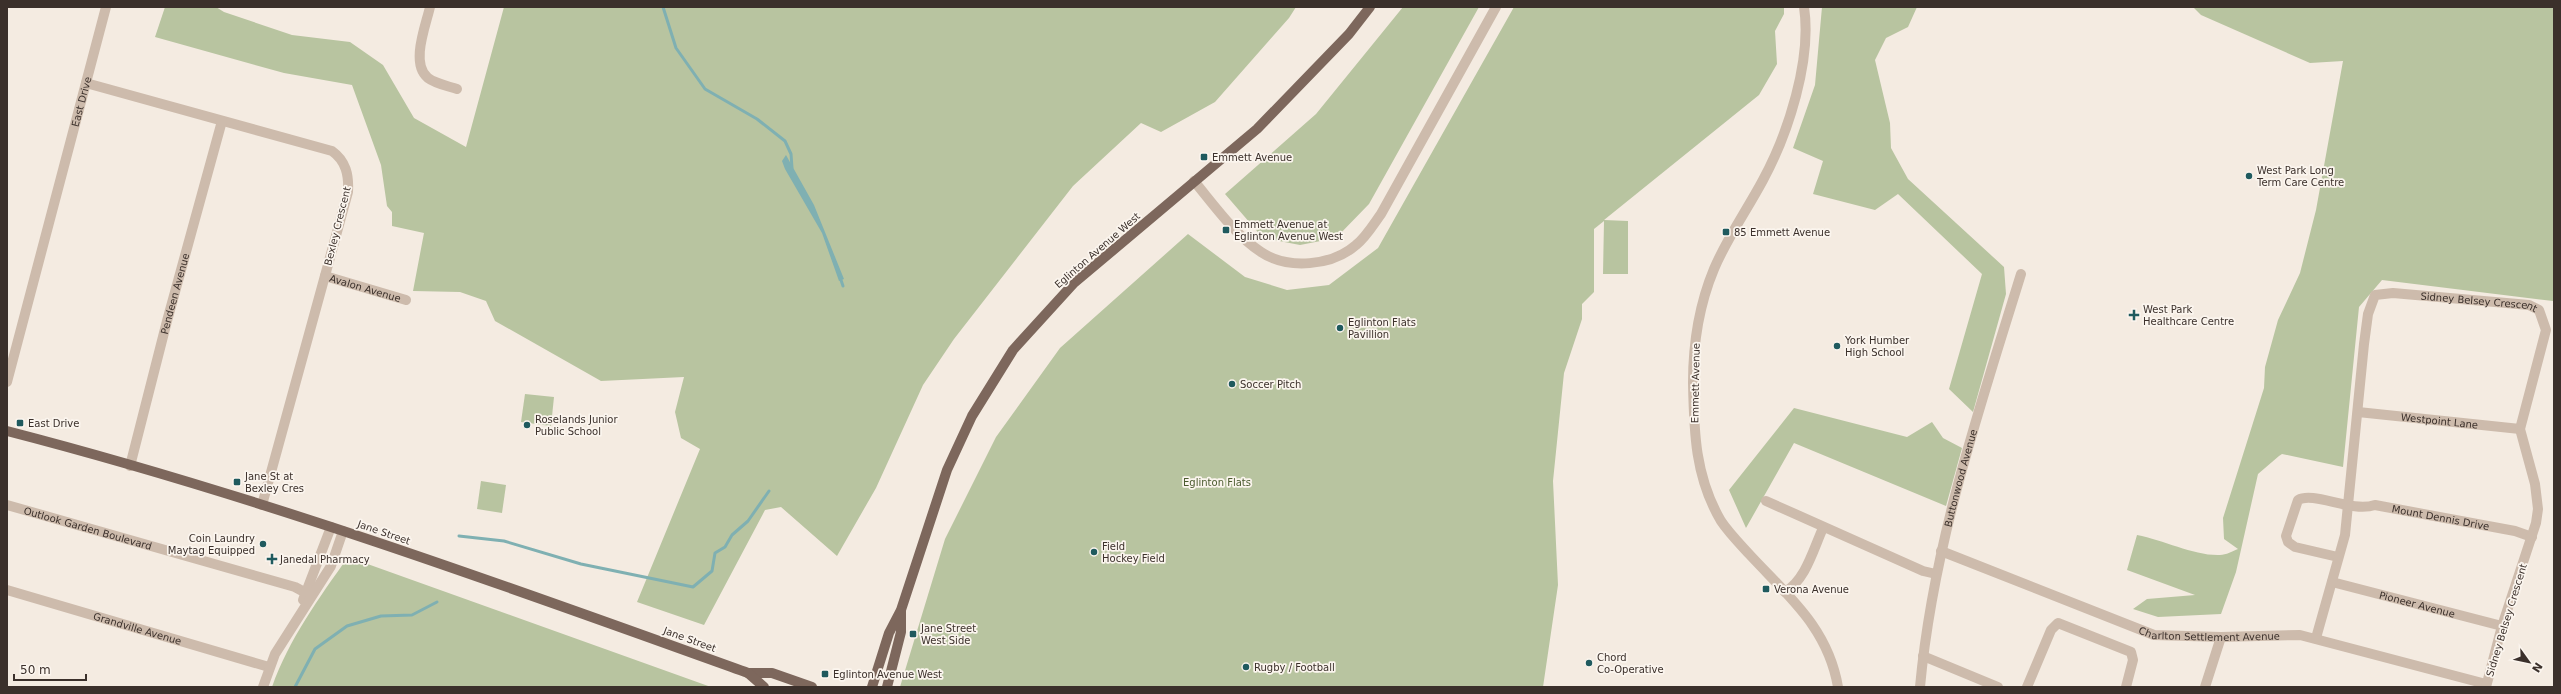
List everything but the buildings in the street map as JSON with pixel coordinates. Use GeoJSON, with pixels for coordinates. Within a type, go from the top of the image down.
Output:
{"type":"FeatureCollection","features":[{"type":"Feature","properties":{"kind":"main road","name":"Eglinton Avenue West"},"geometry":{"type":"LineString","coordinates":[[872,687],[889,633],[901,610],[947,470],[972,416],[996,374],[1018,344],[1074,283],[1194,181],[1244,141],[1296,91],[1349,34],[1370,7]]}},
{"type":"Feature","properties":{"kind":"main road","name":"Jane Street"},"geometry":{"type":"LineString","coordinates":[[7,431],[262,505],[549,601],[748,673],[772,673],[812,687]]}},
{"type":"Feature","properties":{"kind":"main road","name":"Eglinton Avenue West"},"geometry":{"type":"LineString","coordinates":[[887,687],[901,632],[901,610]]}},
{"type":"Feature","properties":{"kind":"main road","name":"Jane Street"},"geometry":{"type":"LineString","coordinates":[[748,673],[764,687]]}},
{"type":"Feature","properties":{"kind":"street","name":"East Drive"},"geometry":{"type":"LineString","coordinates":[[7,382],[106,7]]}},
{"type":"Feature","properties":{"kind":"street"},"geometry":{"type":"LineString","coordinates":[[430,7],[420,59],[421,68],[425,75],[432,81],[457,89]]}},
{"type":"Feature","properties":{"kind":"street"},"geometry":{"type":"LineString","coordinates":[[1194,181],[1240,233],[1262,253],[1278,260],[1307,264],[1346,252],[1363,239],[1380,215],[1496,7]]}},
{"type":"Feature","properties":{"kind":"street","name":"Emmett Avenue"},"geometry":{"type":"LineString","coordinates":[[1804,7],[1805,43],[1803,58],[1785,126],[1763,180],[1728,239],[1714,269],[1700,315],[1694,359],[1694,434],[1704,486],[1726,528],[1809,617],[1828,650],[1838,687]]}},
{"type":"Feature","properties":{"kind":"street","name":"Bexley Crescent"},"geometry":{"type":"LineString","coordinates":[[86,84],[332,152],[343,163],[348,178],[348,192],[262,505]]}},
{"type":"Feature","properties":{"kind":"street","name":"Pendeen Avenue"},"geometry":{"type":"LineString","coordinates":[[130,466],[167,321],[222,122]]}},
{"type":"Feature","properties":{"kind":"street","name":"Buttonwood Avenue"},"geometry":{"type":"LineString","coordinates":[[1920,687],[1923,656],[1936,574],[1954,492],[2021,274]]}},
{"type":"Feature","properties":{"kind":"street","name":"Avalon Avenue"},"geometry":{"type":"LineString","coordinates":[[325,276],[406,300]]}},
{"type":"Feature","properties":{"kind":"street","name":"Sidney Belsey Crescent"},"geometry":{"type":"LineString","coordinates":[[2316,638],[2345,535],[2349,507],[2364,344],[2368,314],[2375,296],[2393,293],[2529,305],[2538,310],[2546,330],[2520,429],[2535,484],[2538,509],[2532,537],[2502,626],[2486,686]]}},
{"type":"Feature","properties":{"kind":"street","name":"Westpoint Lane"},"geometry":{"type":"LineString","coordinates":[[2358,412],[2520,429]]}},
{"type":"Feature","properties":{"kind":"street","name":"Mount Dennis Drive"},"geometry":{"type":"LineString","coordinates":[[2338,557],[2292,545],[2286,536],[2295,504],[2303,497],[2349,507],[2366,508],[2375,505],[2515,531],[2532,537]]}},
{"type":"Feature","properties":{"kind":"street"},"geometry":{"type":"LineString","coordinates":[[1766,501],[1823,528],[1923,571],[1936,574]]}},
{"type":"Feature","properties":{"kind":"street","name":"Outlook Garden Boulevard"},"geometry":{"type":"LineString","coordinates":[[7,505],[295,587],[306,593]]}},
{"type":"Feature","properties":{"kind":"street"},"geometry":{"type":"LineString","coordinates":[[293,624],[331,527]]}},
{"type":"Feature","properties":{"kind":"street"},"geometry":{"type":"LineString","coordinates":[[1785,592],[1795,586],[1801,577],[1823,528]]}},
{"type":"Feature","properties":{"kind":"street"},"geometry":{"type":"LineString","coordinates":[[263,687],[269,667],[293,624],[331,566],[343,531]]}},
{"type":"Feature","properties":{"kind":"street","name":"Charlton Settlement Avenue"},"geometry":{"type":"LineString","coordinates":[[1941,551],[2154,635],[2221,638],[2286,634],[2316,638],[2486,686]]}},
{"type":"Feature","properties":{"kind":"street","name":"Pioneer Avenue"},"geometry":{"type":"LineString","coordinates":[[2332,582],[2502,626]]}},
{"type":"Feature","properties":{"kind":"street","name":"Grandville Avenue"},"geometry":{"type":"LineString","coordinates":[[7,590],[269,667]]}},
{"type":"Feature","properties":{"kind":"street"},"geometry":{"type":"LineString","coordinates":[[2027,687],[2051,630],[2056,623],[2062,623],[2131,652],[2133,660],[2126,687]]}},
{"type":"Feature","properties":{"kind":"street"},"geometry":{"type":"LineString","coordinates":[[2205,687],[2221,638]]}},
{"type":"Feature","properties":{"kind":"street"},"geometry":{"type":"LineString","coordinates":[[1923,656],[1998,687]]}},
{"type":"Feature","properties":{"kind":"green space"},"geometry":{"type":"Polygon","coordinates":[[[165,7],[216,7],[224,12],[292,35],[350,42],[383,65],[414,118],[466,147],[504,7],[1296,7],[1289,18],[1215,102],[1161,132],[1141,123],[1073,186],[954,339],[923,385],[876,488],[837,556],[781,507],[765,510],[704,625],[637,602],[700,449],[681,438],[675,412],[684,377],[601,381],[495,321],[486,301],[460,292],[413,291],[424,233],[392,226],[392,212],[387,206],[381,165],[352,85],[284,73],[155,37],[165,7]]]}},
{"type":"Feature","properties":{"kind":"green space"},"geometry":{"type":"Polygon","coordinates":[[[1403,7],[1479,7],[1369,204],[1336,238],[1300,245],[1263,238],[1225,194],[1316,114],[1403,7]]]}},
{"type":"Feature","properties":{"kind":"green space","name":"Eglinton Flats"},"geometry":{"type":"Polygon","coordinates":[[[1514,7],[1784,7],[1784,14],[1775,31],[1777,64],[1759,95],[1604,220],[1628,221],[1628,274],[1603,274],[1604,221],[1594,229],[1594,292],[1582,304],[1582,319],[1564,373],[1553,481],[1558,585],[1543,687],[900,687],[945,539],[996,437],[1060,348],[1188,234],[1245,277],[1287,290],[1329,285],[1378,248],[1514,7]]]}},
{"type":"Feature","properties":{"kind":"green space"},"geometry":{"type":"Polygon","coordinates":[[[1822,7],[1917,7],[1908,27],[1886,38],[1875,60],[1890,123],[1891,148],[1908,179],[2004,267],[2006,294],[1973,412],[1949,389],[1982,274],[1898,194],[1875,210],[1813,194],[1823,161],[1793,148],[1815,85],[1822,7]]]}},
{"type":"Feature","properties":{"kind":"green space"},"geometry":{"type":"Polygon","coordinates":[[[2193,7],[2554,7],[2554,297],[2553,301],[2382,280],[2359,307],[2343,467],[2282,454],[2279,456],[2258,474],[2236,572],[2221,614],[2158,617],[2133,609],[2147,599],[2195,595],[2127,570],[2137,535],[2210,555],[2227,554],[2238,549],[2224,539],[2223,518],[2264,388],[2265,367],[2278,320],[2300,273],[2316,210],[2343,61],[2310,63],[2201,15],[2193,7]]]}},
{"type":"Feature","properties":{"kind":"green space"},"geometry":{"type":"Polygon","coordinates":[[[525,394],[554,397],[551,426],[521,422],[525,394]]]}},
{"type":"Feature","properties":{"kind":"green space"},"geometry":{"type":"Polygon","coordinates":[[[1794,408],[1907,437],[1932,422],[1943,438],[1962,448],[1946,506],[1794,443],[1746,528],[1729,490],[1794,408]]]}},
{"type":"Feature","properties":{"kind":"green space"},"geometry":{"type":"Polygon","coordinates":[[[481,481],[506,485],[502,513],[477,509],[481,481]]]}},
{"type":"Feature","properties":{"kind":"green space"},"geometry":{"type":"Polygon","coordinates":[[[348,557],[711,687],[272,687],[287,652],[296,636],[316,603],[348,557]]]}},
{"type":"Feature","properties":{"kind":"water"},"geometry":{"type":"Polygon","coordinates":[[[786,155],[814,205],[844,279],[839,281],[822,233],[785,169],[782,161],[786,155]]]}},
{"type":"Feature","properties":{"kind":"waterway"},"geometry":{"type":"LineString","coordinates":[[663,7],[676,48],[705,89],[757,119],[785,141],[791,154],[792,168]]}},
{"type":"Feature","properties":{"kind":"waterway"},"geometry":{"type":"LineString","coordinates":[[840,277],[843,286]]}},
{"type":"Feature","properties":{"kind":"waterway"},"geometry":{"type":"LineString","coordinates":[[459,536],[504,541],[581,564],[693,587],[712,571],[715,553],[725,547],[732,535],[748,521],[769,491]]}},
{"type":"Feature","properties":{"kind":"waterway"},"geometry":{"type":"LineString","coordinates":[[295,687],[315,649],[347,626],[381,616],[412,615],[437,602]]}},
{"type":"Feature","properties":{"kind":"place","name":"Emmett Avenue"},"geometry":{"type":"Point","coordinates":[1204,157]}},
{"type":"Feature","properties":{"kind":"place","name":"West Park Long Term Care Centre"},"geometry":{"type":"Point","coordinates":[2249,176]}},
{"type":"Feature","properties":{"kind":"place","name":"Emmett Avenue at Eglinton Avenue West"},"geometry":{"type":"Point","coordinates":[1226,230]}},
{"type":"Feature","properties":{"kind":"place","name":"85 Emmett Avenue"},"geometry":{"type":"Point","coordinates":[1726,232]}},
{"type":"Feature","properties":{"kind":"place","name":"West Park Healthcare Centre"},"geometry":{"type":"Point","coordinates":[2134,315]}},
{"type":"Feature","properties":{"kind":"place","name":"Eglinton Flats Pavillion"},"geometry":{"type":"Point","coordinates":[1340,328]}},
{"type":"Feature","properties":{"kind":"place","name":"York Humber High School"},"geometry":{"type":"Point","coordinates":[1837,346]}},
{"type":"Feature","properties":{"kind":"place","name":"Soccer Pitch"},"geometry":{"type":"Point","coordinates":[1232,384]}},
{"type":"Feature","properties":{"kind":"place","name":"East Drive"},"geometry":{"type":"Point","coordinates":[20,423]}},
{"type":"Feature","properties":{"kind":"place","name":"Roselands Junior Public School"},"geometry":{"type":"Point","coordinates":[527,425]}},
{"type":"Feature","properties":{"kind":"place","name":"Jane St at Bexley Cres"},"geometry":{"type":"Point","coordinates":[237,482]}},
{"type":"Feature","properties":{"kind":"place","name":"Coin Laundry Maytag Equipped"},"geometry":{"type":"Point","coordinates":[263,544]}},
{"type":"Feature","properties":{"kind":"place","name":"Field Hockey Field"},"geometry":{"type":"Point","coordinates":[1094,552]}},
{"type":"Feature","properties":{"kind":"place","name":"Janedal Pharmacy"},"geometry":{"type":"Point","coordinates":[272,559]}},
{"type":"Feature","properties":{"kind":"place","name":"Verona Avenue"},"geometry":{"type":"Point","coordinates":[1766,589]}},
{"type":"Feature","properties":{"kind":"place","name":"Jane Street West Side"},"geometry":{"type":"Point","coordinates":[913,634]}},
{"type":"Feature","properties":{"kind":"place","name":"Chord Co-Operative"},"geometry":{"type":"Point","coordinates":[1589,663]}},
{"type":"Feature","properties":{"kind":"place","name":"Rugby / Football"},"geometry":{"type":"Point","coordinates":[1246,667]}},
{"type":"Feature","properties":{"kind":"place","name":"Eglinton Avenue West"},"geometry":{"type":"Point","coordinates":[825,674]}}]}
